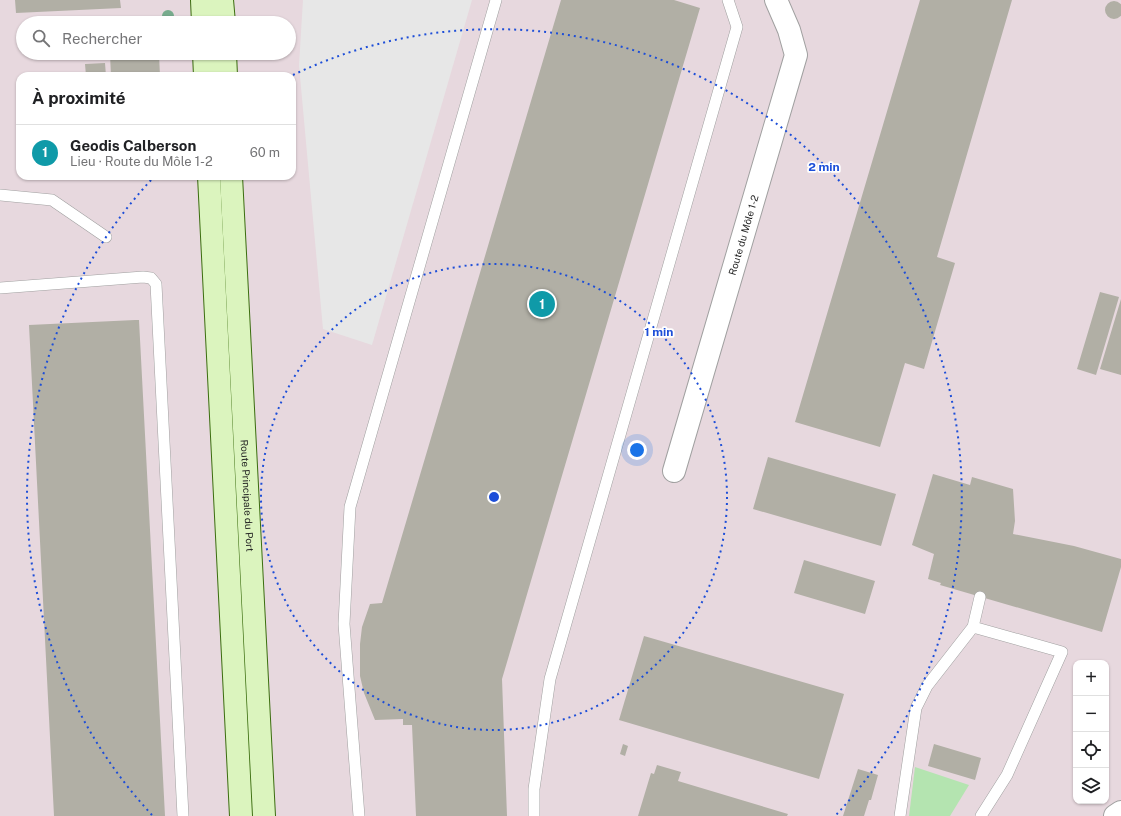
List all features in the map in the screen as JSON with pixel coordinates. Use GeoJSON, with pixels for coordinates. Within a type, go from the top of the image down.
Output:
{"type":"FeatureCollection","features":[{"type":"Feature","properties":{"kind":"main road"},"geometry":{"type":"LineString","coordinates":[[202,0],[203,16]]}},
{"type":"Feature","properties":{"kind":"main road"},"geometry":{"type":"LineString","coordinates":[[222,0],[223,16]]}},
{"type":"Feature","properties":{"kind":"main road"},"geometry":{"type":"LineString","coordinates":[[204,60],[205,72]]}},
{"type":"Feature","properties":{"kind":"main road"},"geometry":{"type":"LineString","coordinates":[[225,60],[226,72]]}},
{"type":"Feature","properties":{"kind":"main road"},"geometry":{"type":"LineString","coordinates":[[209,180],[241,816]]}},
{"type":"Feature","properties":{"kind":"main road","name":"Route Principale du Port"},"geometry":{"type":"LineString","coordinates":[[230,180],[264,816]]}},
{"type":"Feature","properties":{"kind":"street","name":"Route du Môle 1-2"},"geometry":{"type":"LineString","coordinates":[[674,471],[796,55],[789,30],[776,0]]}},
{"type":"Feature","properties":{"kind":"street"},"geometry":{"type":"LineString","coordinates":[[1115,816],[1121,812]]}},
{"type":"Feature","properties":{"kind":"lane"},"geometry":{"type":"LineString","coordinates":[[359,816],[344,624],[350,507],[496,0]]}},
{"type":"Feature","properties":{"kind":"lane"},"geometry":{"type":"LineString","coordinates":[[534,816],[534,789],[550,679],[737,27],[728,0]]}},
{"type":"Feature","properties":{"kind":"lane"},"geometry":{"type":"LineString","coordinates":[[0,195],[52,200],[106,237]]}},
{"type":"Feature","properties":{"kind":"lane"},"geometry":{"type":"LineString","coordinates":[[0,288],[143,277],[151,278],[156,284],[183,816]]}},
{"type":"Feature","properties":{"kind":"lane"},"geometry":{"type":"LineString","coordinates":[[900,816],[916,708],[927,686],[973,627],[980,597]]}},
{"type":"Feature","properties":{"kind":"lane"},"geometry":{"type":"LineString","coordinates":[[973,627],[1062,652],[1007,775],[981,816]]}},
{"type":"Feature","properties":{"kind":"shaded area"},"geometry":{"type":"Polygon","coordinates":[[[0,0],[1121,0],[1121,816],[0,816],[0,0]]]}},
{"type":"Feature","properties":{"kind":"shaded area"},"geometry":{"type":"Polygon","coordinates":[[[303,0],[472,0],[372,345],[323,329],[299,65],[303,0]]]}},
{"type":"Feature","properties":{"kind":"green space"},"geometry":{"type":"Polygon","coordinates":[[[915,767],[969,785],[950,816],[909,816],[915,767]]]}},
{"type":"Feature","properties":{"kind":"building"},"geometry":{"type":"Polygon","coordinates":[[[15,0],[120,0],[121,8],[16,13],[15,0]]]}},
{"type":"Feature","properties":{"kind":"building"},"geometry":{"type":"Polygon","coordinates":[[[561,0],[674,0],[700,8],[502,679],[507,816],[416,816],[412,725],[403,725],[403,719],[375,720],[364,693],[360,676],[360,644],[362,627],[370,604],[382,603],[561,0]]]}},
{"type":"Feature","properties":{"kind":"building"},"geometry":{"type":"Polygon","coordinates":[[[920,0],[1012,0],[937,257],[955,263],[924,369],[905,363],[880,447],[795,422],[920,0]]]}},
{"type":"Feature","properties":{"kind":"building"},"geometry":{"type":"Polygon","coordinates":[[[1114,1],[1122,7],[1122,13],[1120,16],[1114,19],[1108,16],[1105,10],[1108,4],[1114,1]]]}},
{"type":"Feature","properties":{"kind":"building"},"geometry":{"type":"Polygon","coordinates":[[[110,60],[159,60],[160,72],[111,72],[110,60]]]}},
{"type":"Feature","properties":{"kind":"building"},"geometry":{"type":"Polygon","coordinates":[[[105,63],[106,72],[86,72],[85,64],[105,63]]]}},
{"type":"Feature","properties":{"kind":"building"},"geometry":{"type":"Polygon","coordinates":[[[1100,292],[1119,297],[1096,375],[1077,369],[1100,292]]]}},
{"type":"Feature","properties":{"kind":"building"},"geometry":{"type":"Polygon","coordinates":[[[1121,299],[1121,375],[1100,369],[1121,299]]]}},
{"type":"Feature","properties":{"kind":"building"},"geometry":{"type":"Polygon","coordinates":[[[139,320],[165,816],[54,816],[29,325],[139,320]]]}},
{"type":"Feature","properties":{"kind":"building"},"geometry":{"type":"Polygon","coordinates":[[[768,457],[896,494],[881,546],[753,509],[768,457]]]}},
{"type":"Feature","properties":{"kind":"building"},"geometry":{"type":"Polygon","coordinates":[[[933,474],[970,485],[972,477],[1013,489],[1015,521],[1013,534],[1074,546],[1121,559],[1121,567],[1102,632],[940,585],[941,583],[928,579],[934,554],[912,545],[933,474]]]}},
{"type":"Feature","properties":{"kind":"building"},"geometry":{"type":"Polygon","coordinates":[[[804,560],[875,581],[865,614],[794,593],[804,560]]]}},
{"type":"Feature","properties":{"kind":"building"},"geometry":{"type":"Polygon","coordinates":[[[644,636],[844,694],[819,779],[619,720],[644,636]]]}},
{"type":"Feature","properties":{"kind":"building"},"geometry":{"type":"Polygon","coordinates":[[[623,744],[628,746],[625,756],[620,754],[623,744]]]}},
{"type":"Feature","properties":{"kind":"building"},"geometry":{"type":"Polygon","coordinates":[[[934,744],[981,758],[975,780],[928,766],[934,744]]]}},
{"type":"Feature","properties":{"kind":"building"},"geometry":{"type":"Polygon","coordinates":[[[657,765],[681,772],[678,781],[788,814],[787,816],[638,816],[651,773],[654,774],[657,765]]]}},
{"type":"Feature","properties":{"kind":"building"},"geometry":{"type":"Polygon","coordinates":[[[858,769],[878,775],[871,800],[869,800],[864,816],[843,816],[858,769]]]}},
{"type":"Feature","properties":{"kind":"place","name":"Geodis Calberson"},"geometry":{"type":"Point","coordinates":[542,304]}}]}
